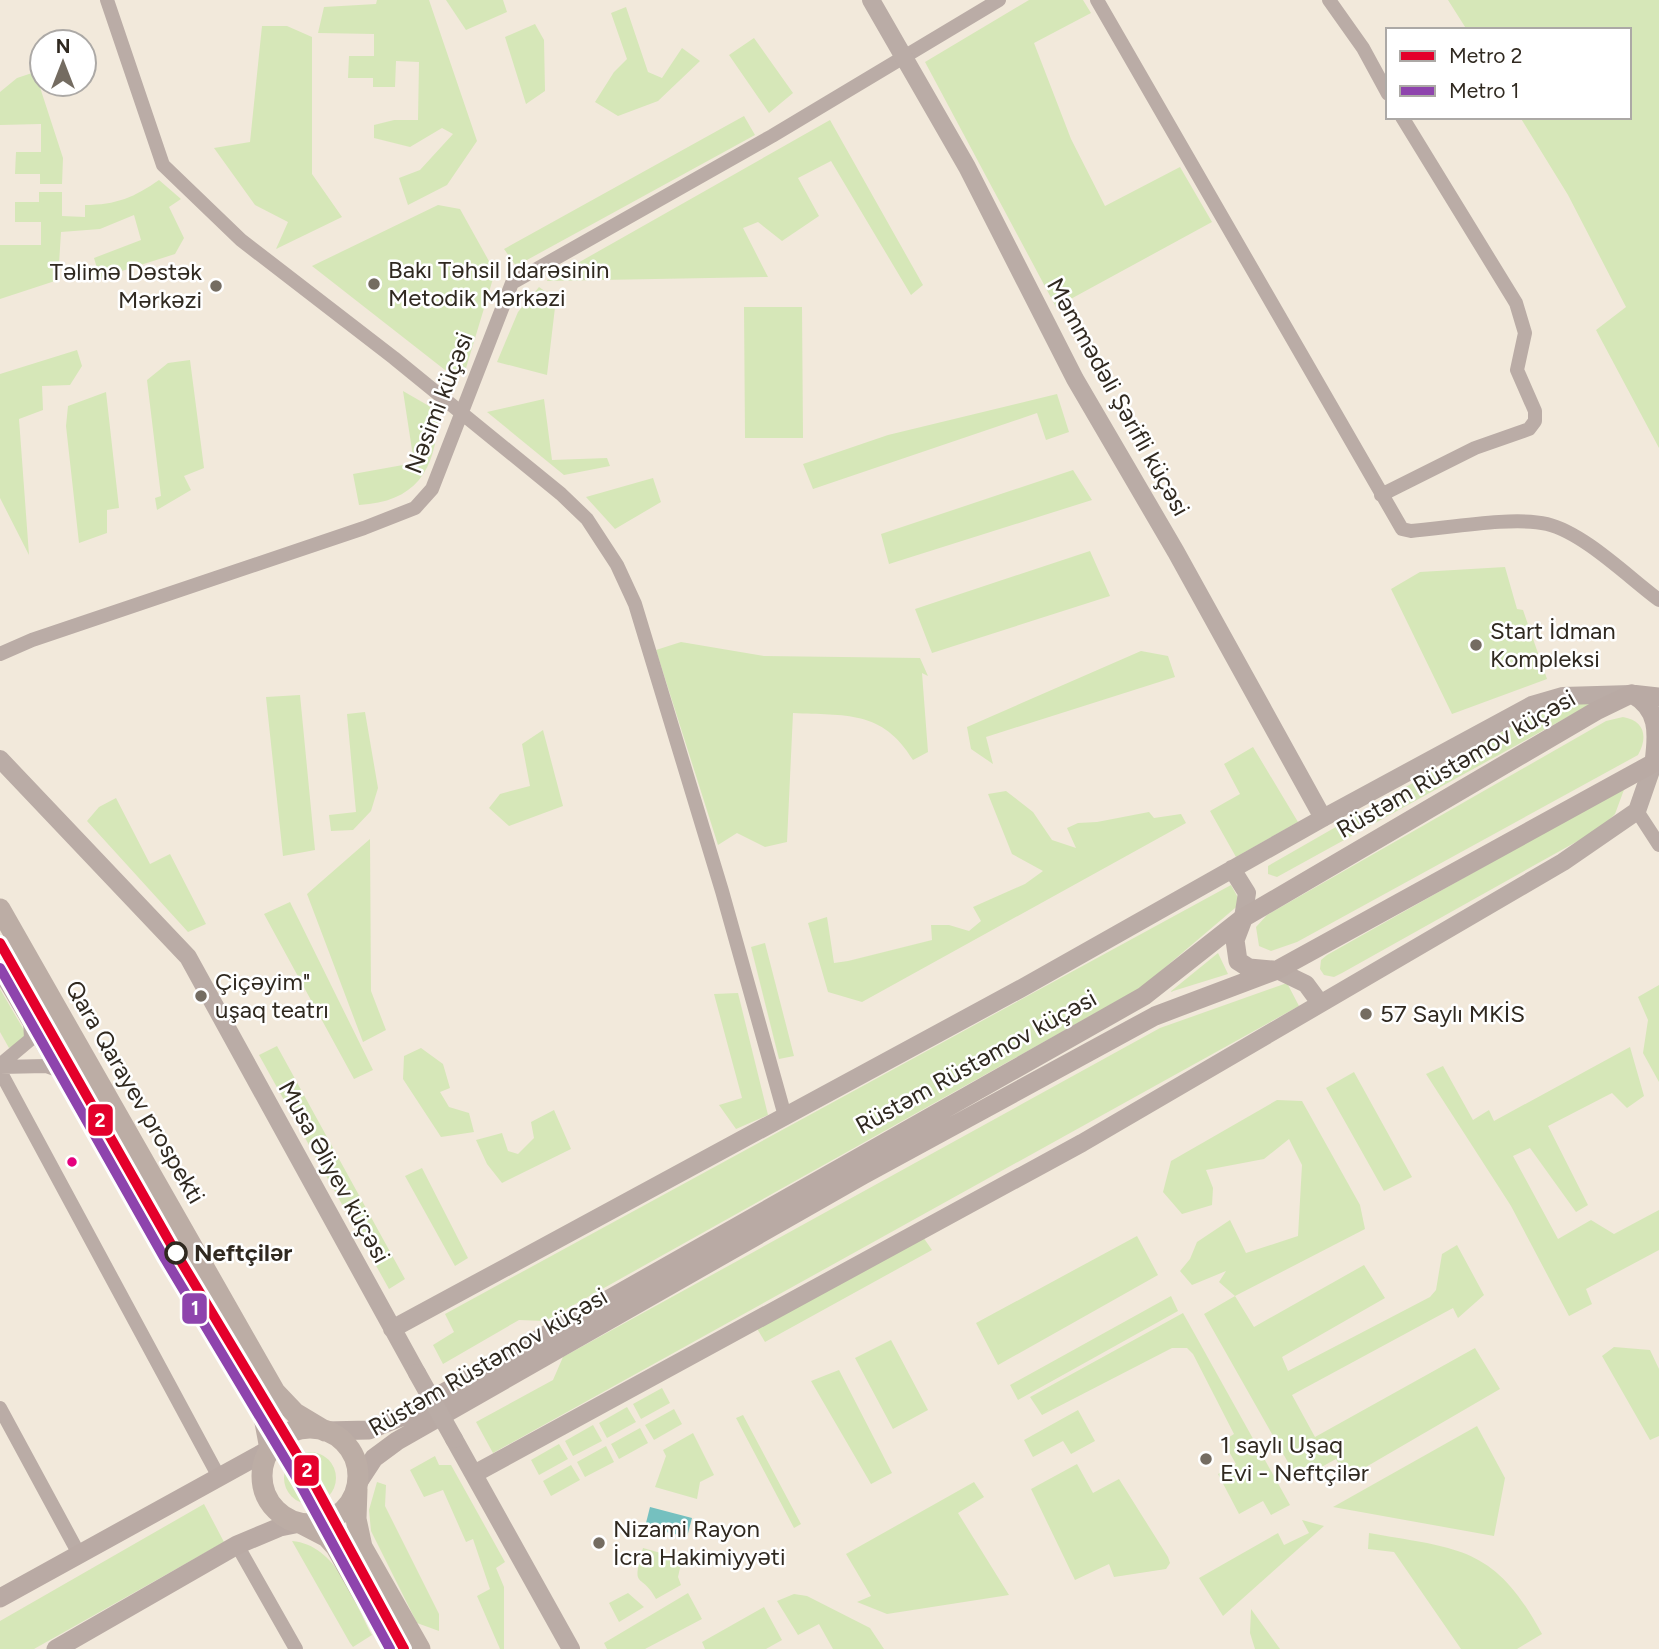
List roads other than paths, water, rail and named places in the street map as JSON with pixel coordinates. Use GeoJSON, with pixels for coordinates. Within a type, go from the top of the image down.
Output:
{"type":"FeatureCollection","features":[{"type":"Feature","properties":{"kind":"main road","name":"Rüstəm Rüstəmov küçəsi"},"geometry":{"type":"LineString","coordinates":[[325,1431],[349,1432],[384,1425],[463,1383],[1144,996],[1243,918],[1596,711],[1632,694],[1659,697]]}},
{"type":"Feature","properties":{"kind":"main road"},"geometry":{"type":"LineString","coordinates":[[1632,694],[1646,701],[1656,719],[1657,761]]}},
{"type":"Feature","properties":{"kind":"main road","name":"Rüstəm Rüstəmov küçəsi"},"geometry":{"type":"LineString","coordinates":[[357,1484],[374,1458],[397,1441],[863,1175],[1155,1016],[1277,970],[1657,761]]}},
{"type":"Feature","properties":{"kind":"main road","name":"Qara Qarayev prospekti"},"geometry":{"type":"LineString","coordinates":[[0,909],[275,1392],[295,1413],[325,1431]]}},
{"type":"Feature","properties":{"kind":"main road"},"geometry":{"type":"LineString","coordinates":[[1243,918],[1235,940],[1238,961],[1249,968],[1277,970]]}},
{"type":"Feature","properties":{"kind":"main road"},"geometry":{"type":"LineString","coordinates":[[0,966],[257,1401],[264,1417],[270,1449],[264,1462],[263,1488],[277,1511],[327,1537],[336,1547],[394,1649]]}},
{"type":"Feature","properties":{"kind":"main road"},"geometry":{"type":"LineString","coordinates":[[0,1598],[270,1449],[284,1436],[296,1430],[325,1431],[340,1439],[351,1451],[357,1467],[356,1519],[362,1547],[420,1649]]}},
{"type":"Feature","properties":{"kind":"main road"},"geometry":{"type":"LineString","coordinates":[[56,1649],[237,1545],[271,1530],[300,1523],[323,1522],[342,1511],[357,1484]]}},
{"type":"Feature","properties":{"kind":"street"},"geometry":{"type":"LineString","coordinates":[[107,0],[163,165],[241,240],[394,358],[561,494],[587,519],[626,583],[722,891],[785,1116]]}},
{"type":"Feature","properties":{"kind":"street","name":"Məmmədəli Şərifli küçəsi"},"geometry":{"type":"LineString","coordinates":[[871,0],[967,167],[1075,379],[1177,552],[1323,818]]}},
{"type":"Feature","properties":{"kind":"street","name":"Nəsimi küçəsi"},"geometry":{"type":"LineString","coordinates":[[0,654],[32,640],[365,528],[415,508],[432,489],[512,283],[772,136],[999,0]]}},
{"type":"Feature","properties":{"kind":"street"},"geometry":{"type":"LineString","coordinates":[[1097,0],[1402,528],[1411,531],[1524,522],[1547,524],[1573,535],[1659,600]]}},
{"type":"Feature","properties":{"kind":"street"},"geometry":{"type":"LineString","coordinates":[[1329,0],[1363,48],[1386,90]]}},
{"type":"Feature","properties":{"kind":"street"},"geometry":{"type":"LineString","coordinates":[[1381,495],[1475,448],[1529,429],[1535,421],[1535,411],[1517,370],[1525,333],[1516,303],[1403,119]]}},
{"type":"Feature","properties":{"kind":"street","name":"Rüstəm Rüstəmov küçəsi"},"geometry":{"type":"LineString","coordinates":[[393,1329],[1020,989],[1323,818],[1546,699],[1586,693],[1632,694]]}},
{"type":"Feature","properties":{"kind":"street","name":"Musa Əliyev küçəsi"},"geometry":{"type":"LineString","coordinates":[[0,759],[188,957],[571,1649]]}},
{"type":"Feature","properties":{"kind":"street"},"geometry":{"type":"LineString","coordinates":[[474,1474],[1082,1143],[1563,862],[1637,811],[1657,761]]}},
{"type":"Feature","properties":{"kind":"street"},"geometry":{"type":"LineString","coordinates":[[1637,811],[1659,845]]}},
{"type":"Feature","properties":{"kind":"street"},"geometry":{"type":"LineString","coordinates":[[1232,869],[1247,893],[1243,918]]}},
{"type":"Feature","properties":{"kind":"street"},"geometry":{"type":"LineString","coordinates":[[1277,970],[1306,984],[1320,1003]]}},
{"type":"Feature","properties":{"kind":"street"},"geometry":{"type":"LineString","coordinates":[[0,1068],[30,1039],[30,1018]]}},
{"type":"Feature","properties":{"kind":"street"},"geometry":{"type":"LineString","coordinates":[[0,1068],[46,1066],[60,1071]]}},
{"type":"Feature","properties":{"kind":"street"},"geometry":{"type":"LineString","coordinates":[[0,1068],[219,1477]]}},
{"type":"Feature","properties":{"kind":"street"},"geometry":{"type":"LineString","coordinates":[[0,1408],[79,1555]]}},
{"type":"Feature","properties":{"kind":"street"},"geometry":{"type":"LineString","coordinates":[[237,1545],[296,1649]]}},
{"type":"Feature","properties":{"kind":"water"},"geometry":{"type":"Polygon","coordinates":[[[650,1507],[692,1518],[687,1537],[645,1527],[650,1507]]]}},
{"type":"Feature","properties":{"kind":"metro line","name":"2"},"geometry":{"type":"LineString","coordinates":[[0,943],[176,1253],[310,1476],[404,1649]]}},
{"type":"Feature","properties":{"kind":"metro line","name":"1"},"geometry":{"type":"LineString","coordinates":[[0,968],[165,1259],[299,1482],[390,1649]]}},
{"type":"Feature","properties":{"kind":"place","name":"Bakı Təhsil İdarəsinin Metodik Mərkəzi"},"geometry":{"type":"Point","coordinates":[374,284]}},
{"type":"Feature","properties":{"kind":"place","name":"Təlimə Dəstək Mərkəzi"},"geometry":{"type":"Point","coordinates":[216,286]}},
{"type":"Feature","properties":{"kind":"place","name":"Start İdman Kompleksi"},"geometry":{"type":"Point","coordinates":[1476,645]}},
{"type":"Feature","properties":{"kind":"place","name":"Çiçəyim\" uşaq teatrı"},"geometry":{"type":"Point","coordinates":[201,996]}},
{"type":"Feature","properties":{"kind":"place","name":"57 Saylı MKİS"},"geometry":{"type":"Point","coordinates":[1366,1014]}},
{"type":"Feature","properties":{"kind":"place","name":"Neftçilər"},"geometry":{"type":"Point","coordinates":[176,1253]}},
{"type":"Feature","properties":{"kind":"place","name":"1 saylı Uşaq Evi - Neftçilər"},"geometry":{"type":"Point","coordinates":[1206,1459]}},
{"type":"Feature","properties":{"kind":"place","name":"Nizami Rayon İcra Hakimiyyəti"},"geometry":{"type":"Point","coordinates":[599,1543]}}]}
